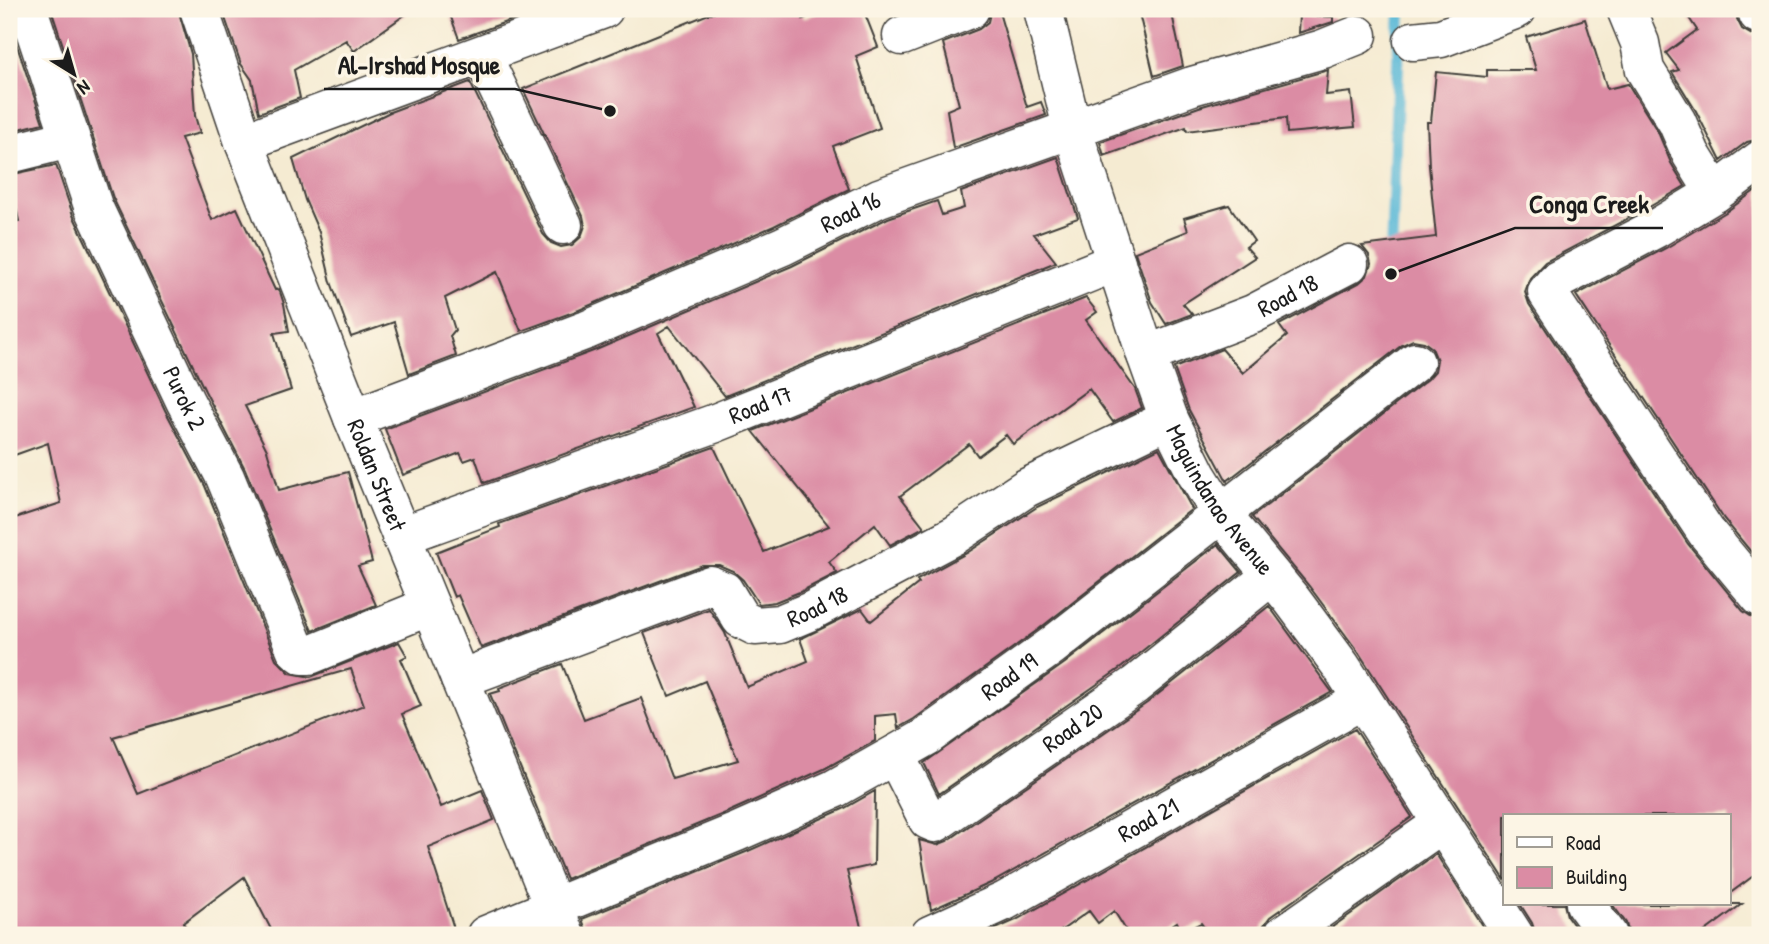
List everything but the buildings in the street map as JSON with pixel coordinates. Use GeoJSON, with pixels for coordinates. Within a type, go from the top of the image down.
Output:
{"type":"FeatureCollection","features":[{"type":"Feature","properties":{"kind":"street","name":"Purok 2"},"geometry":{"type":"LineString","coordinates":[[28,9],[93,206],[184,401],[232,493],[296,650],[303,655],[310,655],[430,606]]}},
{"type":"Feature","properties":{"kind":"street","name":"Roldan Street"},"geometry":{"type":"LineString","coordinates":[[200,9],[244,142],[353,418],[560,921]]}},
{"type":"Feature","properties":{"kind":"street"},"geometry":{"type":"LineString","coordinates":[[244,142],[604,9]]}},
{"type":"Feature","properties":{"kind":"street"},"geometry":{"type":"LineString","coordinates":[[902,36],[970,9]]}},
{"type":"Feature","properties":{"kind":"street","name":"Maguindanao Avenue"},"geometry":{"type":"LineString","coordinates":[[1043,9],[1072,128],[1146,355],[1169,419],[1197,475],[1222,515],[1341,666],[1514,935]]}},
{"type":"Feature","properties":{"kind":"street"},"geometry":{"type":"LineString","coordinates":[[1413,41],[1441,37],[1517,9]]}},
{"type":"Feature","properties":{"kind":"street"},"geometry":{"type":"LineString","coordinates":[[1626,9],[1640,43],[1645,70],[1677,122],[1691,154],[1714,193]]}},
{"type":"Feature","properties":{"kind":"street","name":"Road 16"},"geometry":{"type":"LineString","coordinates":[[353,418],[587,330],[783,246],[879,198],[1192,86],[1323,49],[1358,35]]}},
{"type":"Feature","properties":{"kind":"street"},"geometry":{"type":"LineString","coordinates":[[482,55],[563,225]]}},
{"type":"Feature","properties":{"kind":"street"},"geometry":{"type":"LineString","coordinates":[[9,154],[69,139]]}},
{"type":"Feature","properties":{"kind":"street"},"geometry":{"type":"LineString","coordinates":[[1760,160],[1714,193],[1556,281],[1547,292],[1706,531],[1760,597]]}},
{"type":"Feature","properties":{"kind":"street","name":"Road 17"},"geometry":{"type":"LineString","coordinates":[[401,536],[713,424],[1116,262]]}},
{"type":"Feature","properties":{"kind":"street","name":"Road 18"},"geometry":{"type":"LineString","coordinates":[[1146,355],[1253,314],[1349,264]]}},
{"type":"Feature","properties":{"kind":"street","name":"Road 19"},"geometry":{"type":"LineString","coordinates":[[486,935],[560,921],[834,789],[926,737],[1052,646],[1415,362]]}},
{"type":"Feature","properties":{"kind":"street","name":"Road 18"},"geometry":{"type":"LineString","coordinates":[[460,679],[710,584],[724,591],[741,619],[755,626],[780,624],[811,611],[955,535],[1026,488],[1169,419]]}},
{"type":"Feature","properties":{"kind":"street","name":"Road 20"},"geometry":{"type":"LineString","coordinates":[[895,755],[928,820],[935,823],[1135,685],[1271,576]]}},
{"type":"Feature","properties":{"kind":"street","name":"Road 21"},"geometry":{"type":"LineString","coordinates":[[930,935],[1004,901],[1362,700]]}},
{"type":"Feature","properties":{"kind":"street"},"geometry":{"type":"LineString","coordinates":[[1283,935],[1441,824]]}},
{"type":"Feature","properties":{"kind":"street"},"geometry":{"type":"LineString","coordinates":[[1586,906],[1608,935]]}},
{"type":"Feature","properties":{"kind":"waterway"},"geometry":{"type":"LineString","coordinates":[[1391,257],[1400,9]]}},
{"type":"Feature","properties":{"kind":"place","name":"Al-Irshad Mosque"},"geometry":{"type":"Point","coordinates":[610,111]}},
{"type":"Feature","properties":{"kind":"place","name":"Conga Creek"},"geometry":{"type":"Point","coordinates":[1391,274]}}]}
